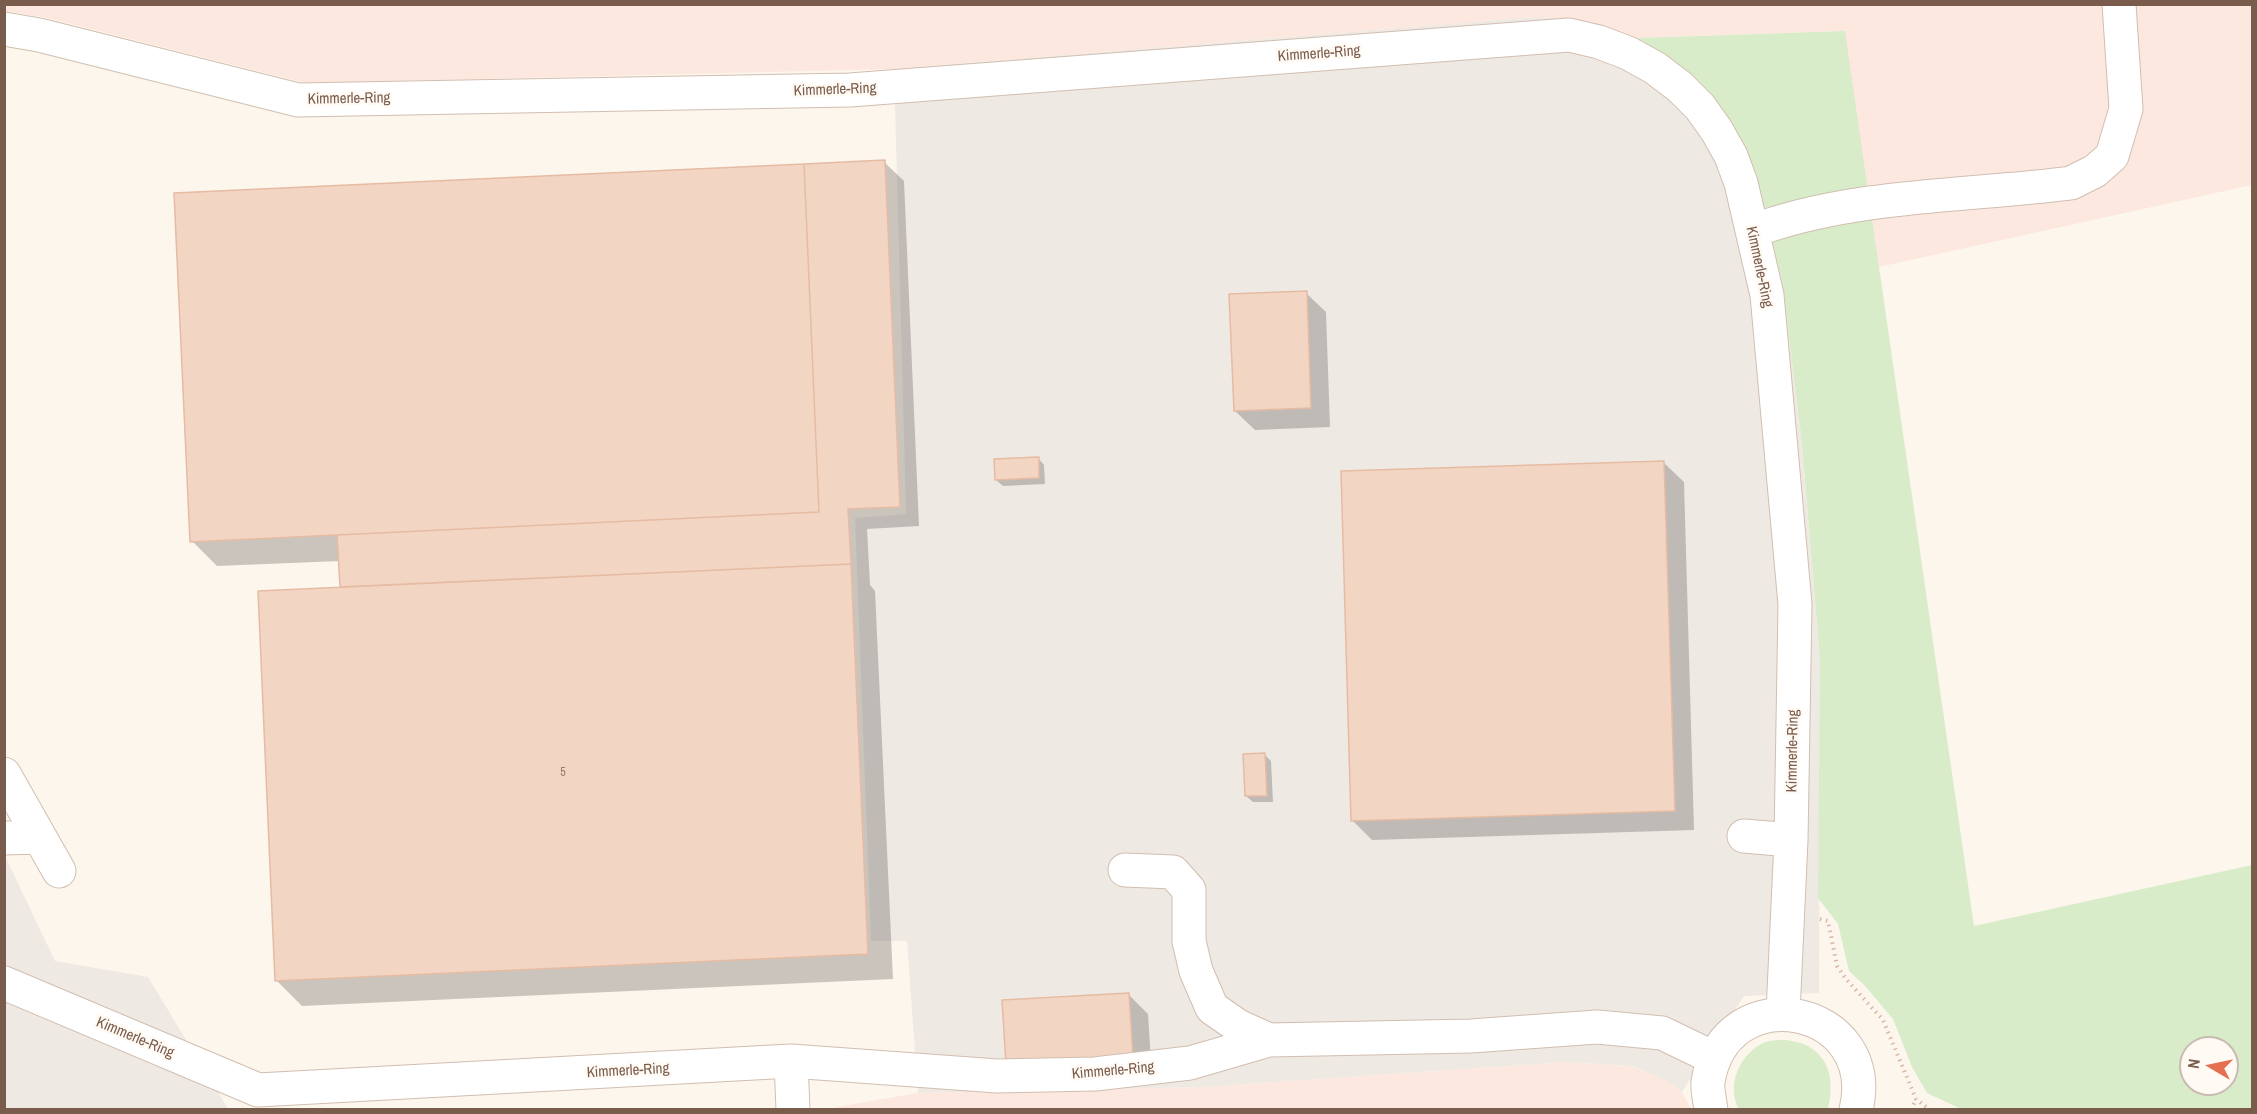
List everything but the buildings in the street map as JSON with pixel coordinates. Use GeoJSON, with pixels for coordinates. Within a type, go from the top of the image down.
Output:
{"type":"FeatureCollection","features":[{"type":"Feature","properties":{"kind":"street"},"geometry":{"type":"LineString","coordinates":[[1767,226],[1801,215],[1835,209],[1907,199],[2071,183],[2095,171],[2112,156],[2126,109],[2119,4]]}},
{"type":"Feature","properties":{"kind":"street","name":"Kimmerle-Ring"},"geometry":{"type":"LineString","coordinates":[[4,29],[39,35],[298,100],[850,90],[1569,35],[1628,52],[1655,68],[1680,87],[1700,107],[1717,131],[1731,156],[1741,183],[1767,296],[1795,604],[1791,840],[1783,1013]]}},
{"type":"Feature","properties":{"kind":"street"},"geometry":{"type":"LineString","coordinates":[[4,774],[59,871]]}},
{"type":"Feature","properties":{"kind":"street"},"geometry":{"type":"LineString","coordinates":[[1744,836],[1791,840]]}},
{"type":"Feature","properties":{"kind":"street"},"geometry":{"type":"LineString","coordinates":[[4,838],[39,837]]}},
{"type":"Feature","properties":{"kind":"street","name":"Kimmerle-Ring"},"geometry":{"type":"LineString","coordinates":[[1125,870],[1173,872],[1189,890],[1188,926],[1196,971],[1212,1008],[1238,1026],[1269,1040]]}},
{"type":"Feature","properties":{"kind":"street","name":"Kimmerle-Ring"},"geometry":{"type":"LineString","coordinates":[[4,983],[258,1090],[791,1061],[997,1076],[1095,1074],[1190,1063],[1269,1040],[1471,1036],[1597,1027],[1662,1033],[1714,1058]]}},
{"type":"Feature","properties":{"kind":"street"},"geometry":{"type":"LineString","coordinates":[[1711,1110],[1708,1084],[1714,1058],[1726,1040],[1742,1026],[1761,1017],[1783,1013],[1807,1017],[1828,1028],[1845,1045],[1856,1066],[1858,1100],[1885,1110]]}},
{"type":"Feature","properties":{"kind":"street"},"geometry":{"type":"LineString","coordinates":[[791,1061],[793,1110]]}},
{"type":"Feature","properties":{"kind":"path"},"geometry":{"type":"LineString","coordinates":[[1787,910],[1828,921],[1836,966],[1883,1020],[1916,1099],[1930,1110]]}},
{"type":"Feature","properties":{"kind":"path"},"geometry":{"type":"LineString","coordinates":[[1911,1110],[1916,1099]]}},
{"type":"Feature","properties":{"kind":"shaded area"},"geometry":{"type":"Polygon","coordinates":[[[4,5],[2252,5],[2252,185],[1879,267],[1844,31],[1638,38],[1579,20],[1534,17],[894,69],[394,81],[318,86],[43,17],[5,11],[4,5]]]}},
{"type":"Feature","properties":{"kind":"shaded area"},"geometry":{"type":"Polygon","coordinates":[[[1534,17],[1579,20],[1638,38],[1687,71],[1727,117],[1752,173],[1782,280],[1802,444],[1820,660],[1819,993],[1744,996],[1682,1092],[1667,1081],[1632,1066],[1567,1062],[1203,1087],[918,1093],[907,941],[871,941],[855,518],[906,514],[894,69],[1534,17]]]}},
{"type":"Feature","properties":{"kind":"shaded area"},"geometry":{"type":"Polygon","coordinates":[[[4,854],[55,961],[148,977],[228,1109],[5,1109],[4,854]]]}},
{"type":"Feature","properties":{"kind":"shaded area"},"geometry":{"type":"Polygon","coordinates":[[[1567,1062],[1631,1066],[1667,1081],[1682,1092],[1691,1109],[837,1110],[836,1107],[918,1093],[1203,1087],[1567,1062]]]}},
{"type":"Feature","properties":{"kind":"green space"},"geometry":{"type":"Polygon","coordinates":[[[1845,31],[1974,926],[2252,865],[2252,1109],[1961,1109],[1927,1093],[1912,1067],[1893,1019],[1849,971],[1838,924],[1818,898],[1820,660],[1802,444],[1782,280],[1752,173],[1727,117],[1687,71],[1638,38],[1845,31]]]}},
{"type":"Feature","properties":{"kind":"green space"},"geometry":{"type":"Polygon","coordinates":[[[1773,1040],[1802,1043],[1820,1056],[1825,1064],[1829,1072],[1831,1090],[1828,1109],[1739,1109],[1734,1090],[1738,1070],[1743,1061],[1757,1046],[1773,1040]]]}}]}
